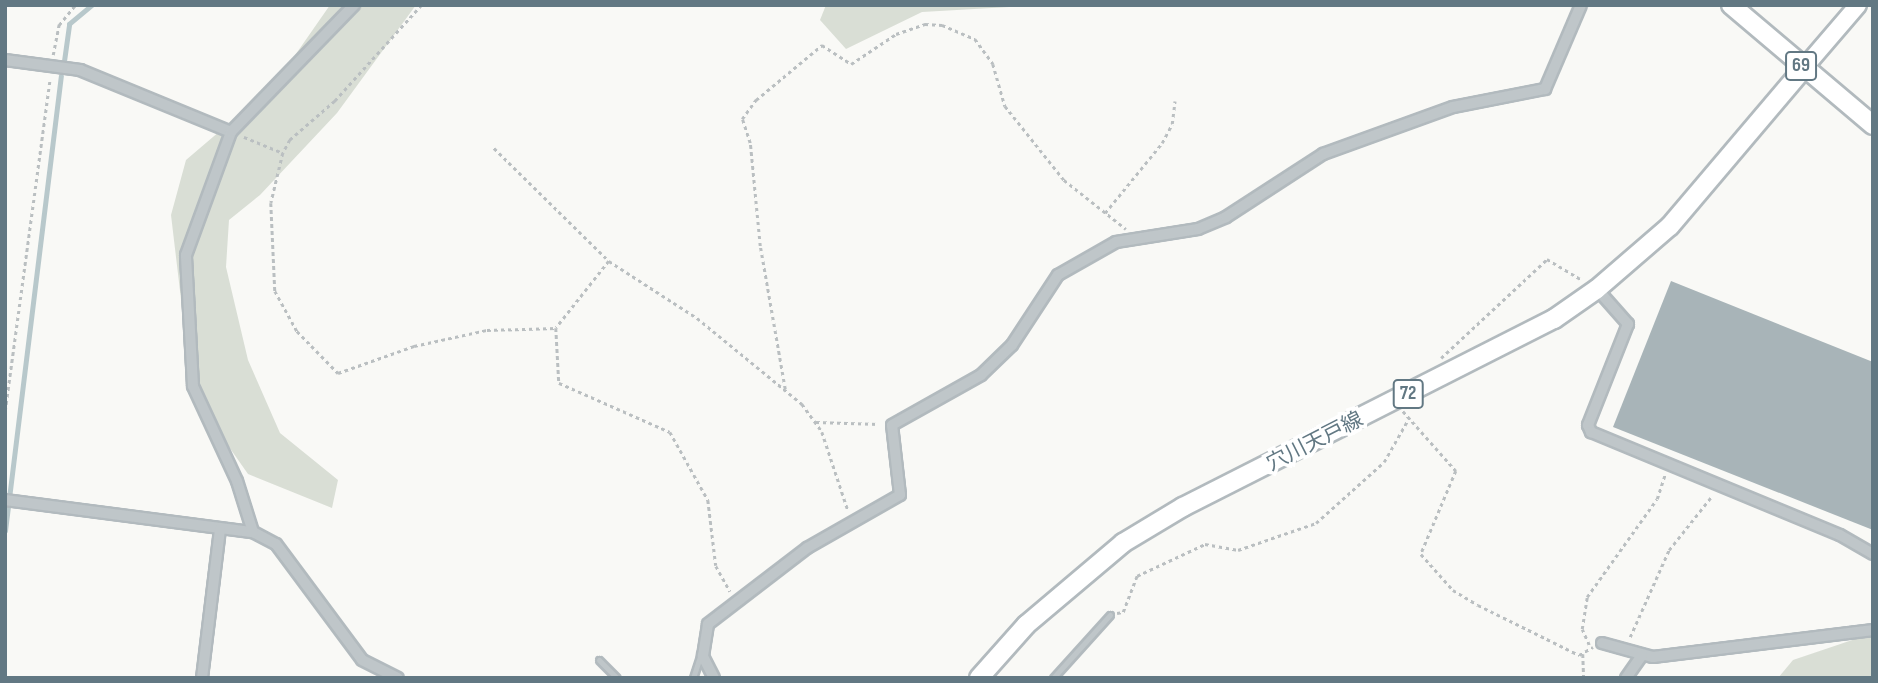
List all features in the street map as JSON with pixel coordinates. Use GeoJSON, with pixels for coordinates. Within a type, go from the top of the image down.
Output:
{"type":"FeatureCollection","features":[{"type":"Feature","properties":{"kind":"main road","name":"69"},"geometry":{"type":"LineString","coordinates":[[1731,5],[1873,125]]}},
{"type":"Feature","properties":{"kind":"main road","name":"穴川天戸線"},"geometry":{"type":"LineString","coordinates":[[979,678],[1045,607],[1123,543],[1183,507],[1395,402],[1554,318],[1597,289],[1670,226],[1804,68]]}},
{"type":"Feature","properties":{"kind":"street"},"geometry":{"type":"LineString","coordinates":[[253,532],[237,481],[193,386],[186,255],[231,132],[354,5]]}},
{"type":"Feature","properties":{"kind":"street"},"geometry":{"type":"LineString","coordinates":[[714,678],[703,650],[708,624],[851,520],[900,495],[892,425],[981,375],[1012,345],[1058,275],[1088,254],[1138,239],[1198,229],[1226,217],[1324,154],[1415,119],[1453,107],[1545,89],[1581,5]]}},
{"type":"Feature","properties":{"kind":"street"},"geometry":{"type":"LineString","coordinates":[[1804,68],[1858,5]]}},
{"type":"Feature","properties":{"kind":"street"},"geometry":{"type":"LineString","coordinates":[[5,60],[80,70],[231,132]]}},
{"type":"Feature","properties":{"kind":"street"},"geometry":{"type":"LineString","coordinates":[[1597,289],[1628,324],[1588,429],[1840,535],[1873,554]]}},
{"type":"Feature","properties":{"kind":"street"},"geometry":{"type":"LineString","coordinates":[[10,501],[253,532],[276,544],[362,660],[398,678]]}},
{"type":"Feature","properties":{"kind":"street"},"geometry":{"type":"LineString","coordinates":[[202,678],[220,529]]}},
{"type":"Feature","properties":{"kind":"street"},"geometry":{"type":"LineString","coordinates":[[1602,643],[1642,655],[1723,651],[1873,629]]}},
{"type":"Feature","properties":{"kind":"street"},"geometry":{"type":"LineString","coordinates":[[1626,678],[1642,655]]}},
{"type":"Feature","properties":{"kind":"lane"},"geometry":{"type":"LineString","coordinates":[[1053,678],[1110,615]]}},
{"type":"Feature","properties":{"kind":"lane"},"geometry":{"type":"LineString","coordinates":[[693,678],[703,650]]}},
{"type":"Feature","properties":{"kind":"lane"},"geometry":{"type":"LineString","coordinates":[[600,660],[617,678]]}},
{"type":"Feature","properties":{"kind":"path"},"geometry":{"type":"LineString","coordinates":[[5,411],[51,66],[59,25],[75,5]]}},
{"type":"Feature","properties":{"kind":"path"},"geometry":{"type":"LineString","coordinates":[[422,5],[335,101],[290,139],[283,153],[271,203],[270,262],[275,291],[297,331],[329,368],[338,373],[414,346],[487,330],[556,328]]}},
{"type":"Feature","properties":{"kind":"path"},"geometry":{"type":"LineString","coordinates":[[785,389],[760,246],[750,143],[742,120],[756,100],[822,45],[851,64],[896,34],[925,24],[943,25],[975,39],[993,64],[1005,106],[1064,180],[1138,239]]}},
{"type":"Feature","properties":{"kind":"path"},"geometry":{"type":"LineString","coordinates":[[1105,213],[1162,143],[1172,124],[1175,101]]}},
{"type":"Feature","properties":{"kind":"path"},"geometry":{"type":"LineString","coordinates":[[231,132],[283,153]]}},
{"type":"Feature","properties":{"kind":"path"},"geometry":{"type":"LineString","coordinates":[[494,148],[609,261],[697,318],[785,389],[816,422],[851,520]]}},
{"type":"Feature","properties":{"kind":"path"},"geometry":{"type":"LineString","coordinates":[[1435,363],[1547,259],[1597,289]]}},
{"type":"Feature","properties":{"kind":"path"},"geometry":{"type":"LineString","coordinates":[[609,261],[556,328],[559,383],[657,424],[676,440],[708,500],[716,566],[736,604]]}},
{"type":"Feature","properties":{"kind":"path"},"geometry":{"type":"LineString","coordinates":[[1395,402],[1456,471],[1421,554],[1461,595],[1579,655],[1602,643]]}},
{"type":"Feature","properties":{"kind":"path"},"geometry":{"type":"LineString","coordinates":[[1110,615],[1123,612],[1137,576],[1205,544],[1238,550],[1316,523],[1384,462],[1409,418]]}},
{"type":"Feature","properties":{"kind":"path"},"geometry":{"type":"LineString","coordinates":[[816,422],[892,425]]}},
{"type":"Feature","properties":{"kind":"path"},"geometry":{"type":"LineString","coordinates":[[1591,649],[1583,629],[1587,597],[1657,499],[1667,464]]}},
{"type":"Feature","properties":{"kind":"path"},"geometry":{"type":"LineString","coordinates":[[1626,650],[1637,615],[1669,550],[1721,486]]}},
{"type":"Feature","properties":{"kind":"path"},"geometry":{"type":"LineString","coordinates":[[1583,653],[1584,678]]}},
{"type":"Feature","properties":{"kind":"shaded area"},"geometry":{"type":"Polygon","coordinates":[[[330,5],[416,5],[337,113],[260,195],[229,220],[226,267],[248,360],[280,433],[338,480],[332,508],[248,474],[208,417],[183,316],[171,215],[186,160],[275,84],[330,5]]]}},
{"type":"Feature","properties":{"kind":"shaded area"},"geometry":{"type":"Polygon","coordinates":[[[826,5],[1047,5],[922,12],[846,49],[820,20],[826,5]]]}},
{"type":"Feature","properties":{"kind":"shaded area"},"geometry":{"type":"Polygon","coordinates":[[[1873,633],[1873,678],[1778,678],[1793,660],[1873,633]]]}},
{"type":"Feature","properties":{"kind":"building"},"geometry":{"type":"Polygon","coordinates":[[[1671,281],[1873,362],[1873,530],[1613,427],[1671,281]]]}},
{"type":"Feature","properties":{"kind":"waterway"},"geometry":{"type":"LineString","coordinates":[[64,61],[69,24],[92,5]]}},
{"type":"Feature","properties":{"kind":"waterway"},"geometry":{"type":"LineString","coordinates":[[5,531],[61,76]]}}]}
